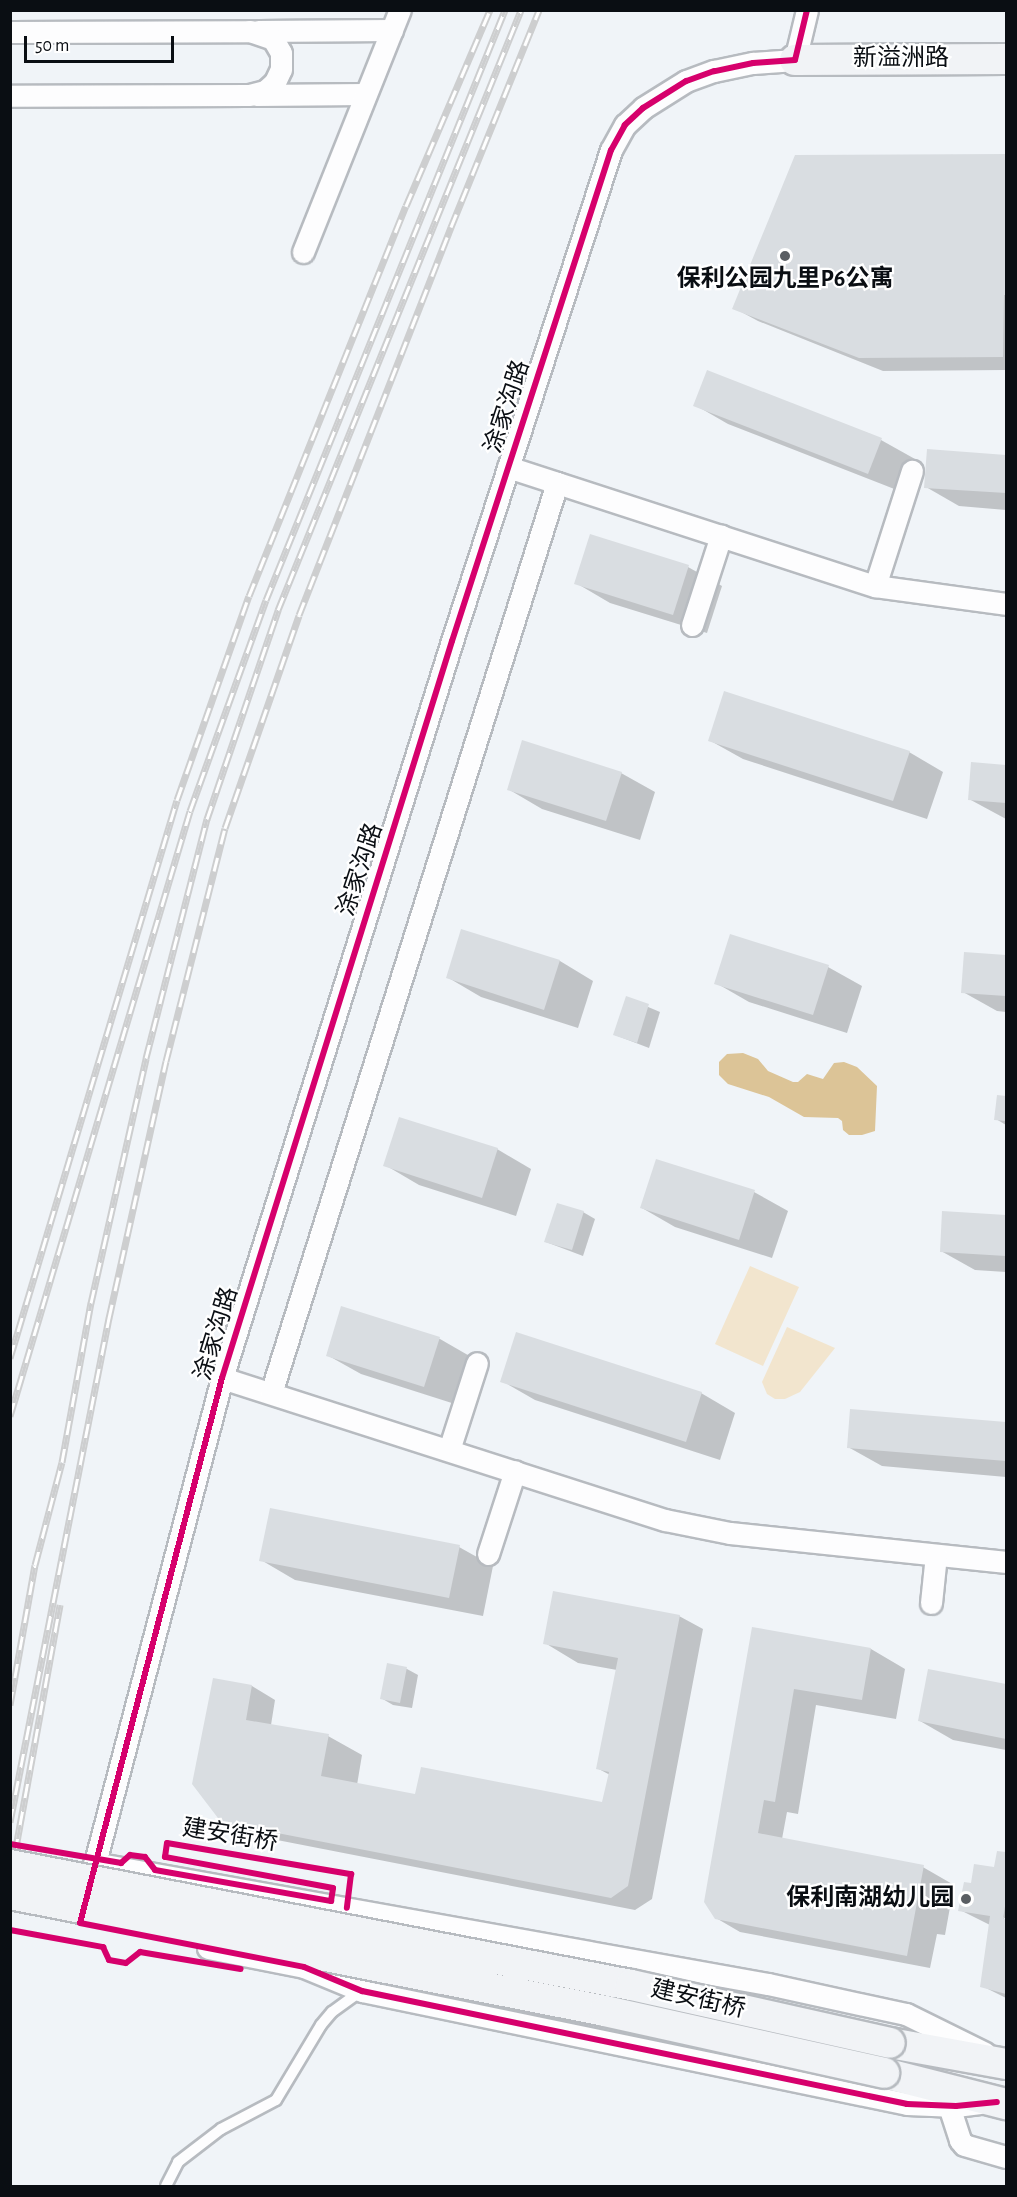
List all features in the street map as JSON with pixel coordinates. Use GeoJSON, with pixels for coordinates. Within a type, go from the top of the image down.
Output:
{"type":"FeatureCollection","features":[{"type":"Feature","properties":{"kind":"main road","name":"新溢洲路"},"geometry":{"type":"LineString","coordinates":[[795,60],[1006,59]]}},
{"type":"Feature","properties":{"kind":"main road","name":"建安街桥"},"geometry":{"type":"LineString","coordinates":[[10,1865],[631,1985],[890,2043],[1005,2063]]}},
{"type":"Feature","properties":{"kind":"main road","name":"建安街桥"},"geometry":{"type":"LineString","coordinates":[[10,1894],[605,2011],[884,2073],[1002,2103]]}},
{"type":"Feature","properties":{"kind":"street"},"geometry":{"type":"LineString","coordinates":[[303,252],[400,10]]}},
{"type":"Feature","properties":{"kind":"street"},"geometry":{"type":"LineString","coordinates":[[795,60],[807,10]]}},
{"type":"Feature","properties":{"kind":"street"},"geometry":{"type":"LineString","coordinates":[[10,32],[392,30]]}},
{"type":"Feature","properties":{"kind":"street"},"geometry":{"type":"LineString","coordinates":[[249,95],[265,91],[275,82],[281,69],[281,53],[273,39],[250,31]]}},
{"type":"Feature","properties":{"kind":"street","name":"涂家沟路"},"geometry":{"type":"LineString","coordinates":[[362,1991],[304,1967],[80,1923],[222,1378],[508,467],[611,150],[625,125],[643,108],[686,81],[714,71],[753,63],[795,60]]}},
{"type":"Feature","properties":{"kind":"street"},"geometry":{"type":"LineString","coordinates":[[10,96],[365,94]]}},
{"type":"Feature","properties":{"kind":"street"},"geometry":{"type":"LineString","coordinates":[[508,467],[875,586],[1006,604]]}},
{"type":"Feature","properties":{"kind":"street"},"geometry":{"type":"LineString","coordinates":[[875,586],[912,471]]}},
{"type":"Feature","properties":{"kind":"street"},"geometry":{"type":"LineString","coordinates":[[271,1393],[557,483]]}},
{"type":"Feature","properties":{"kind":"street"},"geometry":{"type":"LineString","coordinates":[[692,624],[721,536]]}},
{"type":"Feature","properties":{"kind":"street"},"geometry":{"type":"LineString","coordinates":[[448,1450],[477,1363]]}},
{"type":"Feature","properties":{"kind":"street"},"geometry":{"type":"LineString","coordinates":[[222,1378],[665,1520],[720,1532],[1006,1562]]}},
{"type":"Feature","properties":{"kind":"street"},"geometry":{"type":"LineString","coordinates":[[488,1554],[515,1472]]}},
{"type":"Feature","properties":{"kind":"street"},"geometry":{"type":"LineString","coordinates":[[931,1603],[936,1556]]}},
{"type":"Feature","properties":{"kind":"street"},"geometry":{"type":"LineString","coordinates":[[94,1863],[780,1987],[906,2014],[1005,2063]]}},
{"type":"Feature","properties":{"kind":"street"},"geometry":{"type":"LineString","coordinates":[[362,1991],[907,2104],[949,2106],[1002,2103]]}},
{"type":"Feature","properties":{"kind":"street"},"geometry":{"type":"LineString","coordinates":[[949,2106],[960,2140],[964,2145],[1006,2157]]}},
{"type":"Feature","properties":{"kind":"lane"},"geometry":{"type":"LineString","coordinates":[[166,2187],[178,2162],[221,2129],[276,2100],[321,2025],[332,2012],[362,1991]]}},
{"type":"Feature","properties":{"kind":"shaded area"},"geometry":{"type":"Polygon","coordinates":[[[743,1053],[758,1059],[768,1071],[793,1082],[798,1082],[807,1074],[823,1079],[834,1063],[844,1062],[857,1067],[877,1086],[875,1131],[862,1135],[849,1135],[843,1130],[842,1121],[838,1118],[804,1117],[769,1097],[728,1084],[719,1075],[719,1062],[727,1054],[743,1053]]]}},
{"type":"Feature","properties":{"kind":"shaded area"},"geometry":{"type":"Polygon","coordinates":[[[750,1266],[799,1287],[763,1366],[715,1344],[750,1266]]]}},
{"type":"Feature","properties":{"kind":"shaded area"},"geometry":{"type":"Polygon","coordinates":[[[787,1327],[835,1348],[800,1392],[785,1399],[775,1399],[767,1394],[762,1382],[787,1327]]]}},
{"type":"Feature","properties":{"kind":"building"},"geometry":{"type":"Polygon","coordinates":[[[1006,154],[1006,295],[1004,295],[1003,357],[859,358],[732,309],[795,155],[1006,154]]]}},
{"type":"Feature","properties":{"kind":"building"},"geometry":{"type":"Polygon","coordinates":[[[707,370],[882,438],[868,474],[693,406],[707,370]]]}},
{"type":"Feature","properties":{"kind":"building"},"geometry":{"type":"Polygon","coordinates":[[[927,449],[1006,455],[1006,493],[924,488],[927,449]]]}},
{"type":"Feature","properties":{"kind":"building"},"geometry":{"type":"Polygon","coordinates":[[[590,534],[689,565],[673,615],[574,584],[590,534]]]}},
{"type":"Feature","properties":{"kind":"building"},"geometry":{"type":"Polygon","coordinates":[[[724,691],[910,751],[893,801],[708,741],[724,691]]]}},
{"type":"Feature","properties":{"kind":"building"},"geometry":{"type":"Polygon","coordinates":[[[522,740],[622,772],[606,821],[507,790],[522,740]]]}},
{"type":"Feature","properties":{"kind":"building"},"geometry":{"type":"Polygon","coordinates":[[[971,762],[1006,765],[1006,803],[968,800],[971,762]]]}},
{"type":"Feature","properties":{"kind":"building"},"geometry":{"type":"Polygon","coordinates":[[[461,929],[560,960],[544,1010],[446,978],[461,929]]]}},
{"type":"Feature","properties":{"kind":"building"},"geometry":{"type":"Polygon","coordinates":[[[730,934],[829,965],[813,1015],[714,984],[730,934]]]}},
{"type":"Feature","properties":{"kind":"building"},"geometry":{"type":"Polygon","coordinates":[[[964,952],[1006,955],[1006,996],[961,993],[964,952]]]}},
{"type":"Feature","properties":{"kind":"building"},"geometry":{"type":"Polygon","coordinates":[[[626,996],[649,1004],[637,1043],[613,1035],[626,996]]]}},
{"type":"Feature","properties":{"kind":"building"},"geometry":{"type":"Polygon","coordinates":[[[997,1095],[1006,1096],[1006,1121],[994,1120],[997,1095]]]}},
{"type":"Feature","properties":{"kind":"building"},"geometry":{"type":"Polygon","coordinates":[[[399,1117],[498,1148],[482,1198],[383,1166],[399,1117]]]}},
{"type":"Feature","properties":{"kind":"building"},"geometry":{"type":"Polygon","coordinates":[[[656,1159],[755,1190],[739,1240],[640,1208],[656,1159]]]}},
{"type":"Feature","properties":{"kind":"building"},"geometry":{"type":"Polygon","coordinates":[[[557,1203],[584,1211],[572,1250],[544,1242],[557,1203]]]}},
{"type":"Feature","properties":{"kind":"building"},"geometry":{"type":"Polygon","coordinates":[[[942,1211],[1006,1215],[1006,1256],[940,1252],[942,1211]]]}},
{"type":"Feature","properties":{"kind":"building"},"geometry":{"type":"Polygon","coordinates":[[[341,1306],[440,1337],[424,1387],[326,1356],[341,1306]]]}},
{"type":"Feature","properties":{"kind":"building"},"geometry":{"type":"Polygon","coordinates":[[[516,1332],[702,1392],[686,1442],[500,1382],[516,1332]]]}},
{"type":"Feature","properties":{"kind":"building"},"geometry":{"type":"Polygon","coordinates":[[[850,1409],[1006,1422],[1006,1461],[847,1448],[850,1409]]]}},
{"type":"Feature","properties":{"kind":"building"},"geometry":{"type":"Polygon","coordinates":[[[270,1508],[460,1545],[449,1598],[259,1561],[270,1508]]]}},
{"type":"Feature","properties":{"kind":"building"},"geometry":{"type":"Polygon","coordinates":[[[553,1591],[680,1615],[628,1886],[611,1898],[221,1822],[192,1784],[213,1678],[252,1685],[246,1720],[329,1734],[321,1776],[415,1794],[421,1767],[602,1802],[609,1772],[596,1769],[618,1658],[543,1644],[553,1591]]]}},
{"type":"Feature","properties":{"kind":"building"},"geometry":{"type":"Polygon","coordinates":[[[752,1627],[871,1648],[862,1700],[794,1689],[775,1802],[764,1800],[758,1833],[924,1865],[907,1956],[715,1919],[704,1902],[752,1627]]]}},
{"type":"Feature","properties":{"kind":"building"},"geometry":{"type":"Polygon","coordinates":[[[387,1663],[407,1667],[400,1703],[380,1699],[387,1663]]]}},
{"type":"Feature","properties":{"kind":"building"},"geometry":{"type":"Polygon","coordinates":[[[928,1669],[1006,1684],[1006,1739],[918,1721],[928,1669]]]}},
{"type":"Feature","properties":{"kind":"building"},"geometry":{"type":"Polygon","coordinates":[[[997,1851],[1006,1852],[1006,1900],[1003,1919],[1006,1919],[1006,1994],[980,1987],[990,1916],[958,1911],[964,1882],[971,1883],[974,1864],[994,1867],[997,1851]]]}},
{"type":"Feature","properties":{"kind":"railway"},"geometry":{"type":"LineString","coordinates":[[10,1358],[177,800],[249,596],[406,206],[490,10]]}},
{"type":"Feature","properties":{"kind":"railway"},"geometry":{"type":"LineString","coordinates":[[10,1416],[190,811],[266,600],[505,10]]}},
{"type":"Feature","properties":{"kind":"railway"},"geometry":{"type":"LineString","coordinates":[[10,1705],[35,1565],[62,1462],[91,1303],[146,1058],[207,819],[278,610],[521,10]]}},
{"type":"Feature","properties":{"kind":"railway"},"geometry":{"type":"LineString","coordinates":[[10,1822],[109,1318],[166,1061],[225,828],[299,615],[539,10]]}},
{"type":"Feature","properties":{"kind":"railway"},"geometry":{"type":"LineString","coordinates":[[10,1880],[60,1605]]}},
{"type":"Feature","properties":{"kind":"cycle path"},"geometry":{"type":"LineString","coordinates":[[807,10],[795,60],[753,63],[714,71],[686,81],[643,108],[625,125],[611,150],[452,641],[222,1378],[80,1923],[304,1967],[362,1991],[907,2104],[956,2106],[997,2102]]}},
{"type":"Feature","properties":{"kind":"cycle path"},"geometry":{"type":"LineString","coordinates":[[10,1844],[121,1863],[130,1855],[145,1857],[155,1870],[331,1901],[333,1888],[165,1857],[167,1843],[351,1874],[347,1908]]}},
{"type":"Feature","properties":{"kind":"cycle path"},"geometry":{"type":"LineString","coordinates":[[10,1930],[103,1947],[109,1960],[126,1963],[140,1952],[241,1969]]}},
{"type":"Feature","properties":{"kind":"place","name":"保利公园九里P6公寓"},"geometry":{"type":"Point","coordinates":[785,256]}},
{"type":"Feature","properties":{"kind":"place","name":"保利南湖幼儿园"},"geometry":{"type":"Point","coordinates":[966,1899]}}]}
